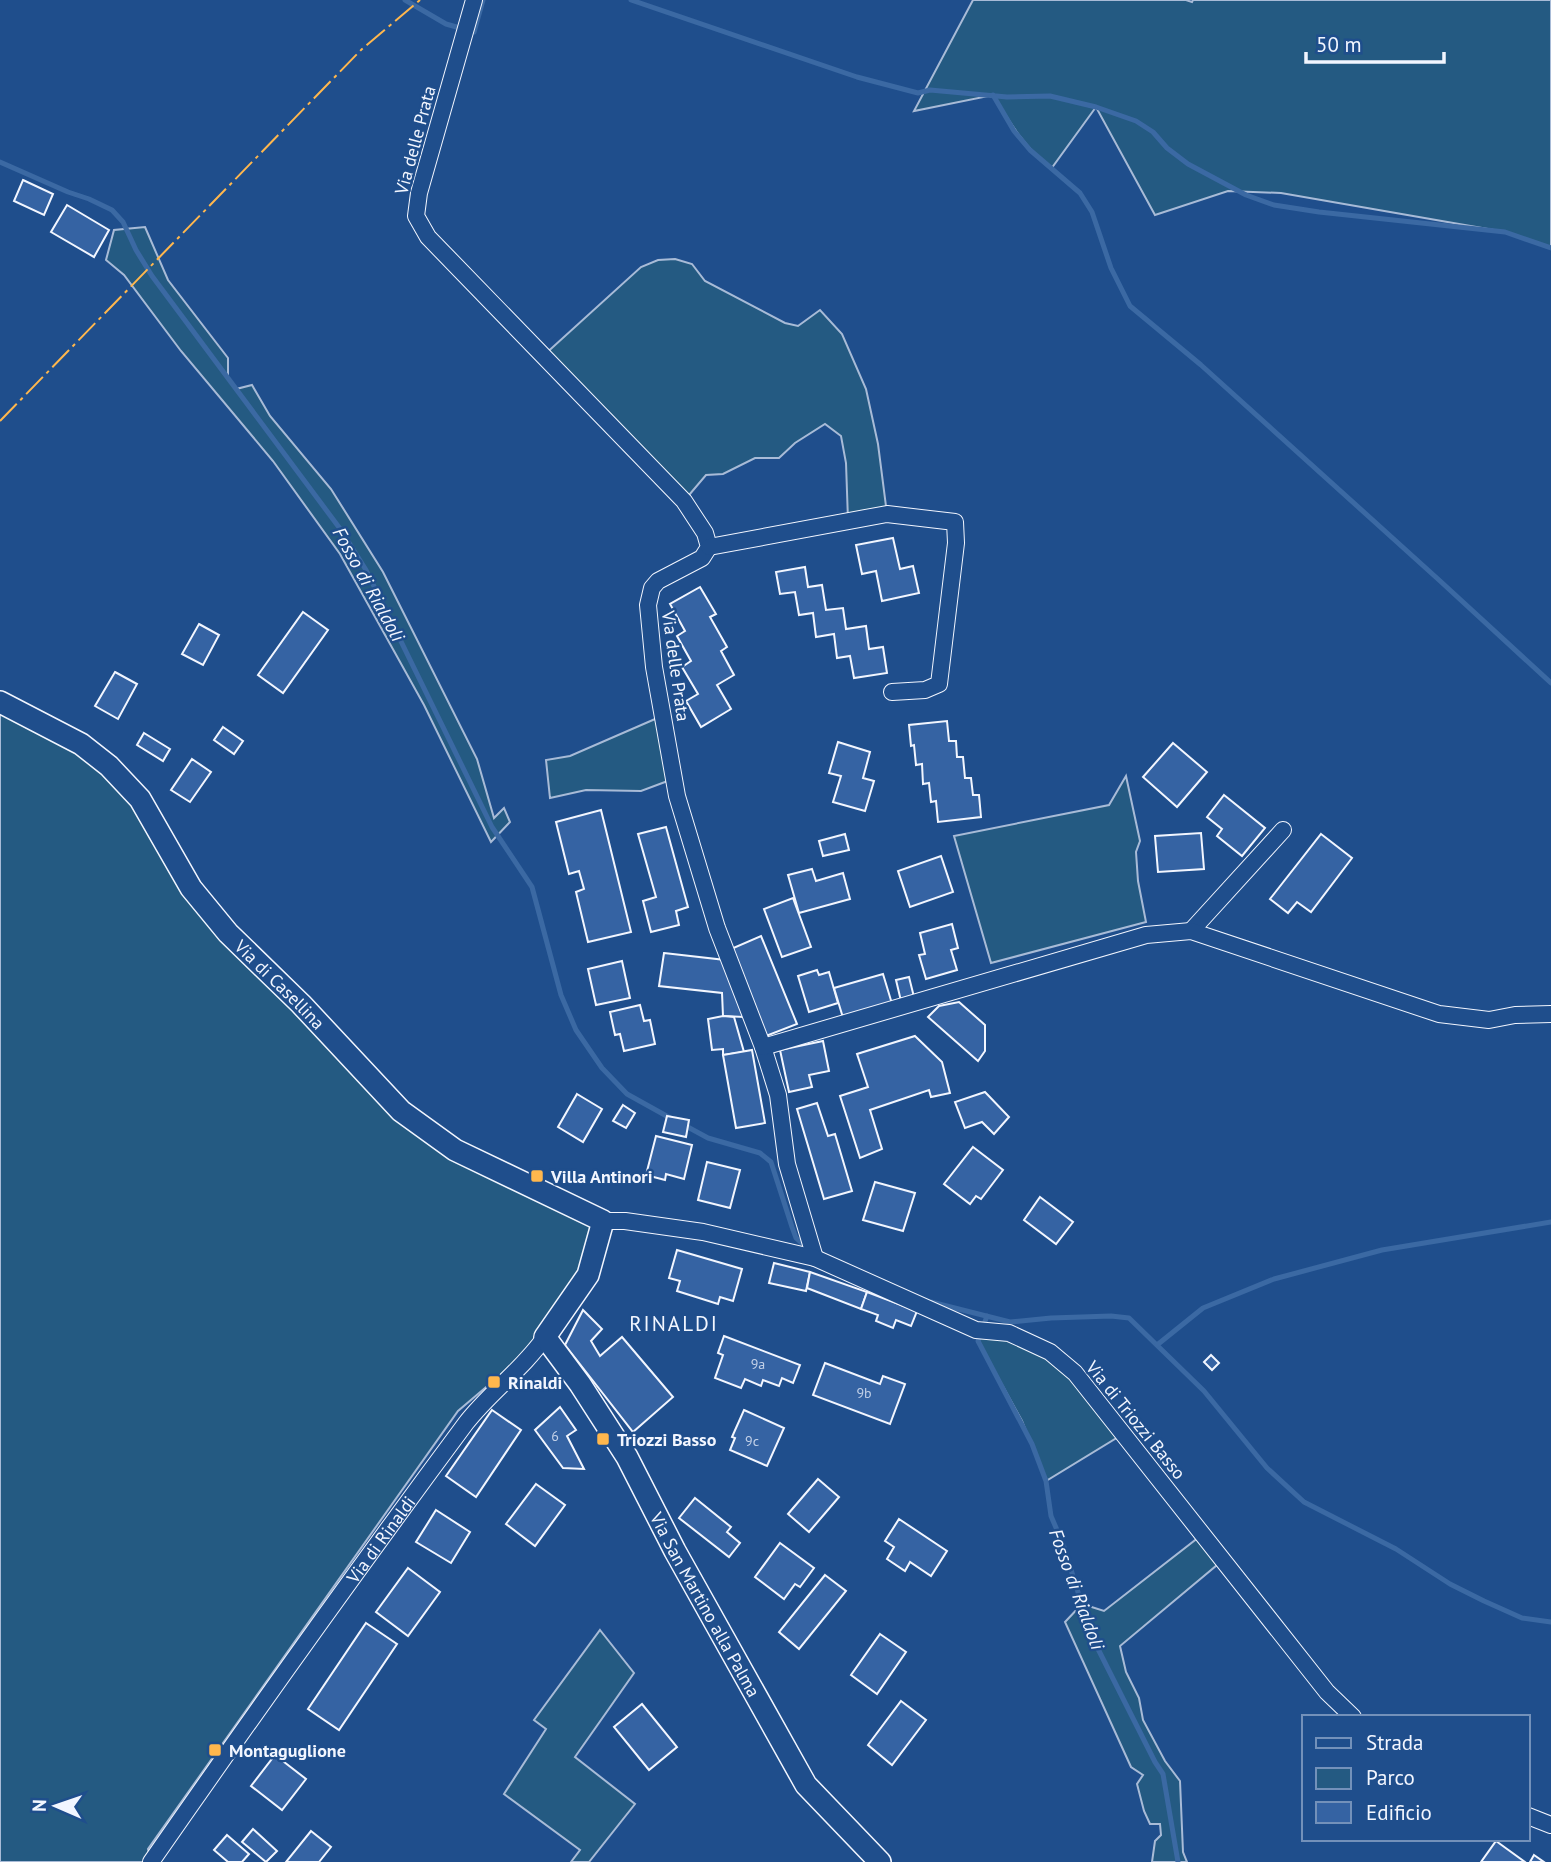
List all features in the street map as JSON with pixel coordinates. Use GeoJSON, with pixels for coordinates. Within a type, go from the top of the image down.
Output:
{"type":"FeatureCollection","features":[{"type":"Feature","properties":{"kind":"street","name":"Via delle Prata"},"geometry":{"type":"LineString","coordinates":[[474,0],[419,193],[416,216],[428,237],[684,501],[705,533],[709,547],[702,558],[658,581],[652,589],[648,605],[654,667],[677,796],[717,928],[763,1047],[778,1095],[787,1164],[815,1258]]}},
{"type":"Feature","properties":{"kind":"street"},"geometry":{"type":"LineString","coordinates":[[709,547],[887,513],[955,522],[956,543],[939,684],[925,690],[892,692]]}},
{"type":"Feature","properties":{"kind":"street","name":"Via di Casellina"},"geometry":{"type":"LineString","coordinates":[[0,702],[81,744],[109,766],[140,799],[191,887],[228,933],[301,1004],[401,1111],[455,1150],[603,1221]]}},
{"type":"Feature","properties":{"kind":"street"},"geometry":{"type":"LineString","coordinates":[[1191,931],[1283,830]]}},
{"type":"Feature","properties":{"kind":"street"},"geometry":{"type":"LineString","coordinates":[[763,1047],[1146,935],[1191,931],[1439,1014],[1489,1020],[1526,1014],[1551,1014]]}},
{"type":"Feature","properties":{"kind":"street","name":"Via di Triozzi Basso"},"geometry":{"type":"LineString","coordinates":[[603,1221],[625,1221],[703,1233],[815,1258],[976,1330],[1009,1333],[1050,1352],[1076,1373],[1327,1692],[1351,1715]]}},
{"type":"Feature","properties":{"kind":"street","name":"Via di Rinaldi"},"geometry":{"type":"LineString","coordinates":[[151,1862],[278,1679],[472,1415],[535,1351],[545,1337],[588,1275],[603,1221]]}},
{"type":"Feature","properties":{"kind":"street","name":"Via San Martino alla Palma"},"geometry":{"type":"LineString","coordinates":[[545,1337],[580,1384],[627,1457],[675,1551],[806,1785],[880,1862]]}},
{"type":"Feature","properties":{"kind":"street"},"geometry":{"type":"LineString","coordinates":[[1530,1817],[1551,1825]]}},
{"type":"Feature","properties":{"kind":"green space"},"geometry":{"type":"Polygon","coordinates":[[[973,0],[1551,0],[1551,248],[1505,232],[1281,193],[1228,191],[1155,215],[1096,107],[1051,169],[1025,143],[993,95],[914,111],[973,0]]]}},
{"type":"Feature","properties":{"kind":"green space"},"geometry":{"type":"Polygon","coordinates":[[[145,227],[168,280],[228,358],[228,379],[236,389],[252,385],[270,416],[331,489],[383,572],[477,759],[494,818],[504,808],[510,822],[491,842],[424,705],[340,554],[273,461],[181,351],[124,275],[106,260],[114,230],[145,227]]]}},
{"type":"Feature","properties":{"kind":"green space"},"geometry":{"type":"Polygon","coordinates":[[[675,259],[692,264],[705,281],[785,323],[798,326],[820,310],[842,334],[866,389],[878,444],[887,514],[848,520],[846,463],[841,436],[825,424],[795,443],[779,458],[755,458],[723,474],[706,475],[684,501],[543,356],[641,267],[658,260],[675,259]]]}},
{"type":"Feature","properties":{"kind":"green space"},"geometry":{"type":"Polygon","coordinates":[[[0,702],[109,766],[191,888],[401,1111],[603,1221],[588,1275],[545,1337],[458,1411],[148,1849],[151,1862],[0,1862],[0,702]]]}},
{"type":"Feature","properties":{"kind":"green space"},"geometry":{"type":"Polygon","coordinates":[[[662,716],[673,779],[641,791],[586,790],[550,798],[546,760],[570,756],[662,716]]]}},
{"type":"Feature","properties":{"kind":"green space"},"geometry":{"type":"Polygon","coordinates":[[[1126,776],[1140,841],[1136,852],[1138,881],[1146,922],[991,963],[954,836],[1109,805],[1126,776]]]}},
{"type":"Feature","properties":{"kind":"green space"},"geometry":{"type":"Polygon","coordinates":[[[976,1330],[1050,1352],[1123,1434],[1046,1481],[1022,1421],[978,1341],[976,1330]]]}},
{"type":"Feature","properties":{"kind":"green space"},"geometry":{"type":"Polygon","coordinates":[[[1203,1534],[1223,1560],[1120,1646],[1126,1672],[1139,1698],[1143,1720],[1165,1761],[1180,1781],[1183,1852],[1187,1862],[1152,1862],[1155,1841],[1161,1835],[1160,1824],[1150,1824],[1144,1811],[1137,1784],[1143,1775],[1131,1767],[1065,1622],[1082,1604],[1104,1611],[1203,1534]]]}},
{"type":"Feature","properties":{"kind":"green space"},"geometry":{"type":"Polygon","coordinates":[[[600,1630],[634,1673],[575,1757],[635,1804],[589,1862],[571,1862],[580,1850],[504,1794],[546,1729],[534,1720],[600,1630]]]}},
{"type":"Feature","properties":{"kind":"building"},"geometry":{"type":"Polygon","coordinates":[[[23,180],[53,194],[44,215],[14,201],[23,180]]]}},
{"type":"Feature","properties":{"kind":"building"},"geometry":{"type":"Polygon","coordinates":[[[67,205],[109,230],[94,257],[51,232],[67,205]]]}},
{"type":"Feature","properties":{"kind":"building"},"geometry":{"type":"Polygon","coordinates":[[[893,538],[900,569],[913,566],[919,593],[882,601],[876,571],[862,574],[856,545],[893,538]]]}},
{"type":"Feature","properties":{"kind":"building"},"geometry":{"type":"Polygon","coordinates":[[[805,567],[808,587],[822,585],[826,610],[843,608],[846,629],[866,626],[869,649],[883,647],[887,673],[854,678],[850,656],[837,658],[834,634],[816,637],[813,613],[799,615],[795,592],[780,594],[776,572],[805,567]]]}},
{"type":"Feature","properties":{"kind":"building"},"geometry":{"type":"Polygon","coordinates":[[[700,587],[716,614],[710,617],[727,647],[721,651],[734,675],[717,685],[731,709],[701,727],[686,701],[698,694],[682,667],[691,661],[677,636],[685,631],[670,604],[700,587]]]}},
{"type":"Feature","properties":{"kind":"building"},"geometry":{"type":"Polygon","coordinates":[[[303,612],[328,630],[283,693],[258,675],[303,612]]]}},
{"type":"Feature","properties":{"kind":"building"},"geometry":{"type":"Polygon","coordinates":[[[199,624],[219,635],[203,665],[182,654],[199,624]]]}},
{"type":"Feature","properties":{"kind":"building"},"geometry":{"type":"Polygon","coordinates":[[[115,672],[137,684],[118,719],[95,706],[115,672]]]}},
{"type":"Feature","properties":{"kind":"building"},"geometry":{"type":"Polygon","coordinates":[[[947,721],[949,741],[956,741],[957,757],[963,757],[965,778],[971,778],[973,795],[979,795],[981,817],[938,822],[936,801],[931,802],[929,783],[923,784],[922,764],[916,765],[909,725],[947,721]]]}},
{"type":"Feature","properties":{"kind":"building"},"geometry":{"type":"Polygon","coordinates":[[[223,727],[243,741],[234,754],[214,740],[223,727]]]}},
{"type":"Feature","properties":{"kind":"building"},"geometry":{"type":"Polygon","coordinates":[[[144,733],[170,749],[163,761],[137,745],[144,733]]]}},
{"type":"Feature","properties":{"kind":"building"},"geometry":{"type":"Polygon","coordinates":[[[838,742],[870,752],[863,778],[874,781],[865,811],[833,802],[841,776],[829,773],[838,742]]]}},
{"type":"Feature","properties":{"kind":"building"},"geometry":{"type":"Polygon","coordinates":[[[1173,743],[1207,772],[1177,807],[1143,777],[1173,743]]]}},
{"type":"Feature","properties":{"kind":"building"},"geometry":{"type":"Polygon","coordinates":[[[192,759],[211,772],[190,802],[171,790],[192,759]]]}},
{"type":"Feature","properties":{"kind":"building"},"geometry":{"type":"Polygon","coordinates":[[[1224,795],[1265,828],[1242,856],[1217,836],[1222,829],[1207,817],[1224,795]]]}},
{"type":"Feature","properties":{"kind":"building"},"geometry":{"type":"Polygon","coordinates":[[[601,810],[631,932],[588,942],[576,892],[584,889],[579,871],[569,874],[556,822],[601,810]]]}},
{"type":"Feature","properties":{"kind":"building"},"geometry":{"type":"Polygon","coordinates":[[[666,827],[688,907],[676,911],[679,925],[651,932],[643,901],[656,897],[638,834],[666,827]]]}},
{"type":"Feature","properties":{"kind":"building"},"geometry":{"type":"Polygon","coordinates":[[[1201,833],[1204,869],[1158,872],[1155,836],[1201,833]]]}},
{"type":"Feature","properties":{"kind":"building"},"geometry":{"type":"Polygon","coordinates":[[[845,834],[849,850],[823,856],[819,841],[845,834]]]}},
{"type":"Feature","properties":{"kind":"building"},"geometry":{"type":"Polygon","coordinates":[[[1321,834],[1352,858],[1311,912],[1297,902],[1288,913],[1270,899],[1321,834]]]}},
{"type":"Feature","properties":{"kind":"building"},"geometry":{"type":"Polygon","coordinates":[[[941,856],[953,892],[910,907],[898,871],[941,856]]]}},
{"type":"Feature","properties":{"kind":"building"},"geometry":{"type":"Polygon","coordinates":[[[812,869],[816,881],[843,873],[850,899],[799,913],[788,875],[812,869]]]}},
{"type":"Feature","properties":{"kind":"building"},"geometry":{"type":"Polygon","coordinates":[[[793,898],[811,947],[782,957],[764,909],[793,898]]]}},
{"type":"Feature","properties":{"kind":"building"},"geometry":{"type":"Polygon","coordinates":[[[952,924],[958,948],[951,950],[957,970],[926,979],[919,955],[925,954],[920,933],[952,924]]]}},
{"type":"Feature","properties":{"kind":"building"},"geometry":{"type":"Polygon","coordinates":[[[761,936],[797,1024],[766,1036],[731,949],[761,936]]]}},
{"type":"Feature","properties":{"kind":"building"},"geometry":{"type":"Polygon","coordinates":[[[664,953],[725,960],[744,1017],[723,1016],[722,993],[659,986],[664,953]]]}},
{"type":"Feature","properties":{"kind":"building"},"geometry":{"type":"Polygon","coordinates":[[[622,961],[630,998],[596,1005],[588,969],[622,961]]]}},
{"type":"Feature","properties":{"kind":"building"},"geometry":{"type":"Polygon","coordinates":[[[817,970],[819,975],[829,972],[838,1003],[809,1012],[798,976],[817,970]]]}},
{"type":"Feature","properties":{"kind":"building"},"geometry":{"type":"Polygon","coordinates":[[[883,974],[893,1007],[844,1021],[834,988],[883,974]]]}},
{"type":"Feature","properties":{"kind":"building"},"geometry":{"type":"Polygon","coordinates":[[[909,977],[914,997],[901,1001],[896,980],[909,977]]]}},
{"type":"Feature","properties":{"kind":"building"},"geometry":{"type":"Polygon","coordinates":[[[959,1002],[985,1025],[985,1051],[978,1061],[928,1017],[939,1006],[959,1002]]]}},
{"type":"Feature","properties":{"kind":"building"},"geometry":{"type":"Polygon","coordinates":[[[640,1005],[644,1021],[650,1020],[655,1044],[624,1051],[620,1034],[615,1035],[610,1012],[640,1005]]]}},
{"type":"Feature","properties":{"kind":"building"},"geometry":{"type":"Polygon","coordinates":[[[734,1017],[744,1052],[723,1055],[723,1049],[712,1050],[708,1019],[734,1017]]]}},
{"type":"Feature","properties":{"kind":"building"},"geometry":{"type":"Polygon","coordinates":[[[915,1036],[942,1062],[950,1093],[931,1097],[929,1090],[870,1110],[882,1149],[860,1158],[840,1096],[868,1087],[857,1054],[915,1036]]]}},
{"type":"Feature","properties":{"kind":"building"},"geometry":{"type":"Polygon","coordinates":[[[823,1041],[829,1071],[809,1075],[812,1087],[789,1092],[780,1050],[823,1041]]]}},
{"type":"Feature","properties":{"kind":"building"},"geometry":{"type":"Polygon","coordinates":[[[752,1050],[765,1123],[736,1128],[723,1055],[752,1050]]]}},
{"type":"Feature","properties":{"kind":"building"},"geometry":{"type":"Polygon","coordinates":[[[985,1092],[1009,1117],[994,1134],[982,1122],[965,1128],[955,1102],[985,1092]]]}},
{"type":"Feature","properties":{"kind":"building"},"geometry":{"type":"Polygon","coordinates":[[[577,1094],[602,1109],[583,1142],[558,1127],[577,1094]]]}},
{"type":"Feature","properties":{"kind":"building"},"geometry":{"type":"Polygon","coordinates":[[[817,1103],[828,1136],[835,1134],[852,1191],[824,1199],[797,1109],[817,1103]]]}},
{"type":"Feature","properties":{"kind":"building"},"geometry":{"type":"Polygon","coordinates":[[[623,1105],[635,1113],[626,1128],[613,1121],[623,1105]]]}},
{"type":"Feature","properties":{"kind":"building"},"geometry":{"type":"Polygon","coordinates":[[[667,1116],[689,1120],[686,1137],[663,1132],[667,1116]]]}},
{"type":"Feature","properties":{"kind":"building"},"geometry":{"type":"Polygon","coordinates":[[[656,1136],[692,1145],[684,1179],[666,1174],[665,1180],[646,1175],[656,1136]]]}},
{"type":"Feature","properties":{"kind":"building"},"geometry":{"type":"Polygon","coordinates":[[[973,1147],[1003,1170],[981,1199],[976,1196],[970,1204],[944,1184],[973,1147]]]}},
{"type":"Feature","properties":{"kind":"building"},"geometry":{"type":"Polygon","coordinates":[[[707,1162],[740,1170],[730,1208],[698,1200],[707,1162]]]}},
{"type":"Feature","properties":{"kind":"building"},"geometry":{"type":"Polygon","coordinates":[[[875,1182],[915,1193],[903,1231],[863,1220],[875,1182]]]}},
{"type":"Feature","properties":{"kind":"building"},"geometry":{"type":"Polygon","coordinates":[[[1040,1197],[1073,1222],[1056,1244],[1024,1220],[1040,1197]]]}},
{"type":"Feature","properties":{"kind":"building"},"geometry":{"type":"Polygon","coordinates":[[[677,1250],[742,1269],[733,1301],[720,1297],[718,1304],[677,1291],[680,1281],[669,1278],[677,1250]]]}},
{"type":"Feature","properties":{"kind":"building"},"geometry":{"type":"Polygon","coordinates":[[[774,1263],[810,1272],[806,1291],[769,1283],[774,1263]]]}},
{"type":"Feature","properties":{"kind":"building"},"geometry":{"type":"Polygon","coordinates":[[[810,1272],[867,1292],[861,1309],[807,1288],[810,1272]]]}},
{"type":"Feature","properties":{"kind":"building"},"geometry":{"type":"Polygon","coordinates":[[[867,1292],[917,1311],[911,1326],[896,1320],[893,1328],[876,1321],[878,1315],[861,1309],[867,1292]]]}},
{"type":"Feature","properties":{"kind":"building"},"geometry":{"type":"Polygon","coordinates":[[[583,1310],[602,1329],[591,1341],[600,1356],[622,1337],[673,1397],[633,1432],[565,1345],[583,1310]]]}},
{"type":"Feature","properties":{"kind":"building"},"geometry":{"type":"Polygon","coordinates":[[[724,1336],[800,1365],[793,1383],[782,1378],[779,1386],[763,1380],[761,1386],[745,1379],[741,1388],[715,1378],[723,1355],[718,1353],[724,1336]]]}},
{"type":"Feature","properties":{"kind":"building"},"geometry":{"type":"Polygon","coordinates":[[[1211,1355],[1219,1363],[1212,1370],[1204,1362],[1211,1355]]]}},
{"type":"Feature","properties":{"kind":"building"},"geometry":{"type":"Polygon","coordinates":[[[825,1363],[880,1384],[883,1376],[905,1384],[890,1424],[813,1395],[825,1363]]]}},
{"type":"Feature","properties":{"kind":"building"},"geometry":{"type":"Polygon","coordinates":[[[560,1407],[576,1430],[567,1436],[584,1469],[563,1468],[535,1430],[560,1407]]]}},
{"type":"Feature","properties":{"kind":"building"},"geometry":{"type":"Polygon","coordinates":[[[492,1410],[521,1430],[476,1497],[446,1476],[492,1410]]]}},
{"type":"Feature","properties":{"kind":"building"},"geometry":{"type":"Polygon","coordinates":[[[744,1410],[784,1428],[767,1466],[730,1450],[735,1438],[732,1437],[744,1410]]]}},
{"type":"Feature","properties":{"kind":"building"},"geometry":{"type":"Polygon","coordinates":[[[818,1479],[839,1497],[809,1532],[788,1514],[818,1479]]]}},
{"type":"Feature","properties":{"kind":"building"},"geometry":{"type":"Polygon","coordinates":[[[536,1484],[565,1505],[535,1546],[506,1524],[536,1484]]]}},
{"type":"Feature","properties":{"kind":"building"},"geometry":{"type":"Polygon","coordinates":[[[695,1498],[731,1527],[727,1532],[740,1543],[729,1557],[679,1518],[695,1498]]]}},
{"type":"Feature","properties":{"kind":"building"},"geometry":{"type":"Polygon","coordinates":[[[436,1510],[470,1532],[451,1563],[416,1542],[436,1510]]]}},
{"type":"Feature","properties":{"kind":"building"},"geometry":{"type":"Polygon","coordinates":[[[899,1519],[947,1551],[931,1576],[910,1562],[905,1571],[887,1559],[894,1547],[885,1541],[899,1519]]]}},
{"type":"Feature","properties":{"kind":"building"},"geometry":{"type":"Polygon","coordinates":[[[780,1543],[814,1568],[800,1587],[795,1584],[784,1599],[755,1577],[780,1543]]]}},
{"type":"Feature","properties":{"kind":"building"},"geometry":{"type":"Polygon","coordinates":[[[408,1568],[440,1592],[408,1636],[376,1612],[408,1568]]]}},
{"type":"Feature","properties":{"kind":"building"},"geometry":{"type":"Polygon","coordinates":[[[825,1575],[846,1591],[799,1649],[779,1632],[825,1575]]]}},
{"type":"Feature","properties":{"kind":"building"},"geometry":{"type":"Polygon","coordinates":[[[366,1623],[397,1644],[339,1730],[308,1709],[366,1623]]]}},
{"type":"Feature","properties":{"kind":"building"},"geometry":{"type":"Polygon","coordinates":[[[880,1634],[906,1652],[877,1694],[851,1675],[880,1634]]]}},
{"type":"Feature","properties":{"kind":"building"},"geometry":{"type":"Polygon","coordinates":[[[901,1701],[926,1720],[892,1765],[868,1745],[901,1701]]]}},
{"type":"Feature","properties":{"kind":"building"},"geometry":{"type":"Polygon","coordinates":[[[642,1704],[677,1747],[649,1770],[614,1727],[642,1704]]]}},
{"type":"Feature","properties":{"kind":"building"},"geometry":{"type":"Polygon","coordinates":[[[275,1755],[306,1779],[282,1810],[251,1786],[275,1755]]]}},
{"type":"Feature","properties":{"kind":"building"},"geometry":{"type":"Polygon","coordinates":[[[253,1829],[277,1851],[266,1862],[242,1842],[253,1829]]]}},
{"type":"Feature","properties":{"kind":"building"},"geometry":{"type":"Polygon","coordinates":[[[311,1831],[331,1847],[319,1862],[286,1862],[311,1831]]]}},
{"type":"Feature","properties":{"kind":"building"},"geometry":{"type":"Polygon","coordinates":[[[227,1835],[249,1854],[242,1862],[228,1862],[214,1850],[227,1835]]]}},
{"type":"Feature","properties":{"kind":"building"},"geometry":{"type":"Polygon","coordinates":[[[1496,1841],[1525,1862],[1481,1862],[1496,1841]]]}},
{"type":"Feature","properties":{"kind":"building"},"geometry":{"type":"Polygon","coordinates":[[[1534,1855],[1544,1862],[1530,1862],[1534,1855]]]}},
{"type":"Feature","properties":{"kind":"waterway"},"geometry":{"type":"LineString","coordinates":[[405,0],[446,24],[474,32],[483,0]]}},
{"type":"Feature","properties":{"kind":"waterway"},"geometry":{"type":"LineString","coordinates":[[631,0],[857,77],[918,93],[930,90],[1007,97],[1050,96],[1096,107],[1136,121],[1153,132],[1167,148],[1188,164],[1246,195],[1274,205],[1505,232],[1551,248]]}},
{"type":"Feature","properties":{"kind":"waterway"},"geometry":{"type":"LineString","coordinates":[[993,95],[1014,131],[1030,150],[1080,193],[1092,212],[1111,268],[1130,306],[1201,365],[1551,683]]}},
{"type":"Feature","properties":{"kind":"waterway","name":"Fosso di Rialdoli"},"geometry":{"type":"LineString","coordinates":[[0,162],[112,210],[123,222],[152,276],[341,530],[366,570],[492,827],[532,887],[561,995],[576,1030],[602,1068],[627,1094],[672,1119]]}},
{"type":"Feature","properties":{"kind":"waterway"},"geometry":{"type":"LineString","coordinates":[[684,1125],[708,1138],[760,1153],[771,1162],[796,1238],[807,1248]]}},
{"type":"Feature","properties":{"kind":"waterway"},"geometry":{"type":"LineString","coordinates":[[1157,1345],[1203,1308],[1274,1279],[1382,1250],[1551,1222]]}},
{"type":"Feature","properties":{"kind":"waterway"},"geometry":{"type":"LineString","coordinates":[[931,1302],[1010,1322],[1051,1318],[1129,1318],[1204,1391],[1267,1468],[1304,1502],[1396,1549],[1450,1584],[1484,1601],[1522,1618],[1551,1622]]}},
{"type":"Feature","properties":{"kind":"waterway","name":"Fosso di Rialdoli"},"geometry":{"type":"LineString","coordinates":[[987,1316],[978,1341],[1032,1444],[1046,1481],[1051,1516],[1063,1544],[1092,1637],[1163,1774],[1178,1862]]}},
{"type":"Feature","properties":{"kind":"power"},"geometry":{"type":"LineString","coordinates":[[0,421],[362,49],[420,0]]}},
{"type":"Feature","properties":{"kind":"place","name":"Villa Antinori"},"geometry":{"type":"Point","coordinates":[537,1176]}},
{"type":"Feature","properties":{"kind":"place","name":"Rinaldi"},"geometry":{"type":"Point","coordinates":[494,1382]}},
{"type":"Feature","properties":{"kind":"place","name":"Triozzi Basso"},"geometry":{"type":"Point","coordinates":[603,1439]}},
{"type":"Feature","properties":{"kind":"place","name":"Montaguglione"},"geometry":{"type":"Point","coordinates":[215,1750]}},
{"type":"Feature","properties":{"kind":"district","name":"RINALDI"},"geometry":{"type":"Point","coordinates":[674,1323]}}]}
